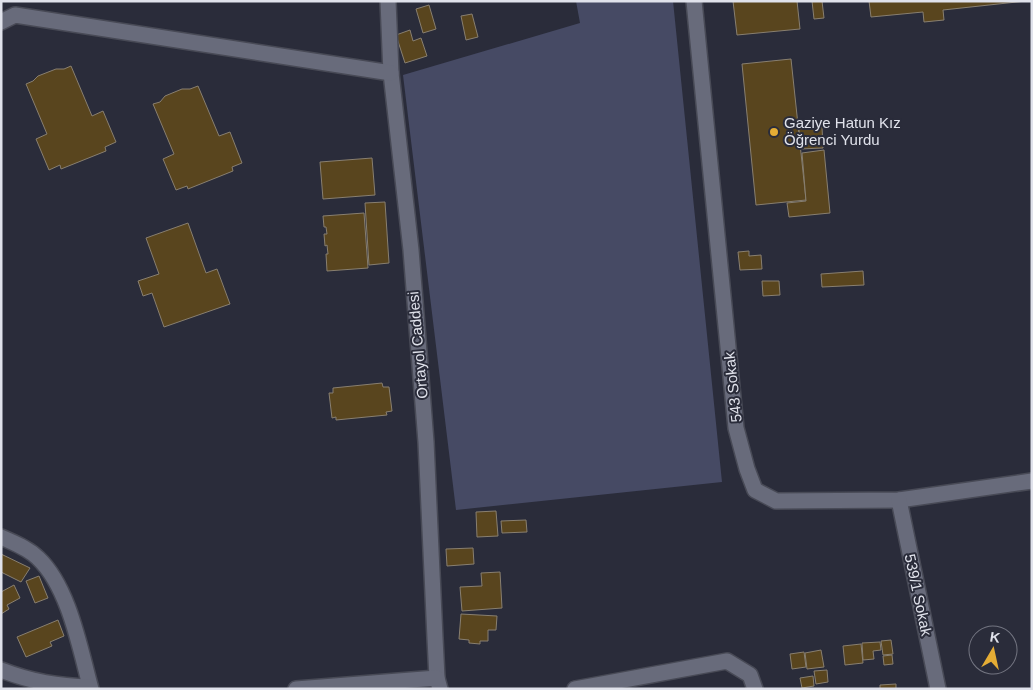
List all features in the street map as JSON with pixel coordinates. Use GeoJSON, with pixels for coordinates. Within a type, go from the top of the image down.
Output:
{"type":"FeatureCollection","features":[{"type":"Feature","properties":{"kind":"street","name":"Ortayol Caddesi"},"geometry":{"type":"LineString","coordinates":[[388,1],[391,73],[411,250],[426,442],[438,684]]}},
{"type":"Feature","properties":{"kind":"street","name":"543 Sokak"},"geometry":{"type":"LineString","coordinates":[[694,1],[736,428],[747,470],[756,490],[776,501],[899,500],[1032,481]]}},
{"type":"Feature","properties":{"kind":"street"},"geometry":{"type":"LineString","coordinates":[[1,22],[15,15],[391,73]]}},
{"type":"Feature","properties":{"kind":"street","name":"539/1 Sokak"},"geometry":{"type":"LineString","coordinates":[[899,500],[938,689]]}},
{"type":"Feature","properties":{"kind":"street"},"geometry":{"type":"LineString","coordinates":[[1,537],[26,548],[38,557],[50,571],[61,589],[91,688],[58,686],[24,679],[1,670]]}},
{"type":"Feature","properties":{"kind":"street"},"geometry":{"type":"LineString","coordinates":[[575,689],[727,661],[750,676],[755,689]]}},
{"type":"Feature","properties":{"kind":"street"},"geometry":{"type":"LineString","coordinates":[[296,689],[438,684]]}},
{"type":"Feature","properties":{"kind":"shaded area"},"geometry":{"type":"Polygon","coordinates":[[[576,1],[673,1],[722,482],[456,510],[403,75],[580,23],[576,1]]]}},
{"type":"Feature","properties":{"kind":"building"},"geometry":{"type":"Polygon","coordinates":[[[733,1],[797,1],[800,29],[737,35],[733,1]]]}},
{"type":"Feature","properties":{"kind":"building"},"geometry":{"type":"Polygon","coordinates":[[[812,1],[822,1],[824,18],[814,19],[812,1]]]}},
{"type":"Feature","properties":{"kind":"building"},"geometry":{"type":"Polygon","coordinates":[[[869,1],[1026,1],[943,10],[944,20],[924,22],[923,12],[871,17],[869,1]]]}},
{"type":"Feature","properties":{"kind":"building"},"geometry":{"type":"Polygon","coordinates":[[[429,5],[436,29],[423,33],[416,9],[429,5]]]}},
{"type":"Feature","properties":{"kind":"building"},"geometry":{"type":"Polygon","coordinates":[[[472,14],[478,37],[466,40],[461,16],[472,14]]]}},
{"type":"Feature","properties":{"kind":"building"},"geometry":{"type":"Polygon","coordinates":[[[410,30],[413,41],[421,38],[427,56],[405,63],[396,35],[410,30]]]}},
{"type":"Feature","properties":{"kind":"building","name":"Gaziye Hatun Kız Öğrenci Yurdu"},"geometry":{"type":"Polygon","coordinates":[[[791,59],[806,200],[756,205],[742,64],[791,59]]]}},
{"type":"Feature","properties":{"kind":"building"},"geometry":{"type":"Polygon","coordinates":[[[71,66],[92,116],[103,111],[116,142],[105,147],[106,151],[61,169],[60,165],[49,170],[36,139],[47,134],[26,84],[38,76],[71,66]]]}},
{"type":"Feature","properties":{"kind":"building"},"geometry":{"type":"Polygon","coordinates":[[[198,86],[219,136],[230,132],[242,163],[232,167],[233,171],[188,189],[187,186],[176,190],[163,159],[174,154],[153,104],[160,102],[165,96],[182,89],[198,86]]]}},
{"type":"Feature","properties":{"kind":"building"},"geometry":{"type":"Polygon","coordinates":[[[822,127],[823,148],[800,149],[799,128],[822,127]]]}},
{"type":"Feature","properties":{"kind":"building"},"geometry":{"type":"Polygon","coordinates":[[[824,150],[830,213],[789,217],[787,203],[806,201],[802,153],[824,150]]]}},
{"type":"Feature","properties":{"kind":"building"},"geometry":{"type":"Polygon","coordinates":[[[372,158],[375,195],[323,199],[320,162],[372,158]]]}},
{"type":"Feature","properties":{"kind":"building"},"geometry":{"type":"Polygon","coordinates":[[[385,202],[389,263],[369,265],[365,203],[385,202]]]}},
{"type":"Feature","properties":{"kind":"building"},"geometry":{"type":"Polygon","coordinates":[[[364,213],[368,268],[327,271],[326,254],[328,254],[324,234],[327,234],[323,216],[364,213]]]}},
{"type":"Feature","properties":{"kind":"building"},"geometry":{"type":"Polygon","coordinates":[[[188,223],[206,273],[217,269],[230,304],[164,327],[152,293],[143,296],[138,281],[159,274],[146,238],[188,223]]]}},
{"type":"Feature","properties":{"kind":"building"},"geometry":{"type":"Polygon","coordinates":[[[749,251],[749,256],[761,255],[762,269],[740,270],[738,252],[749,251]]]}},
{"type":"Feature","properties":{"kind":"building"},"geometry":{"type":"Polygon","coordinates":[[[863,271],[864,285],[822,287],[821,274],[863,271]]]}},
{"type":"Feature","properties":{"kind":"building"},"geometry":{"type":"Polygon","coordinates":[[[762,281],[779,281],[780,295],[763,296],[762,281]]]}},
{"type":"Feature","properties":{"kind":"building"},"geometry":{"type":"Polygon","coordinates":[[[382,383],[383,387],[389,387],[392,411],[386,412],[387,415],[336,420],[336,417],[332,418],[329,393],[333,393],[333,388],[382,383]]]}},
{"type":"Feature","properties":{"kind":"building"},"geometry":{"type":"Polygon","coordinates":[[[496,511],[498,536],[477,537],[476,512],[496,511]]]}},
{"type":"Feature","properties":{"kind":"building"},"geometry":{"type":"Polygon","coordinates":[[[526,520],[527,532],[502,533],[501,521],[526,520]]]}},
{"type":"Feature","properties":{"kind":"building"},"geometry":{"type":"Polygon","coordinates":[[[473,548],[474,564],[447,566],[446,549],[473,548]]]}},
{"type":"Feature","properties":{"kind":"building"},"geometry":{"type":"Polygon","coordinates":[[[1,554],[30,568],[21,582],[1,572],[1,554]]]}},
{"type":"Feature","properties":{"kind":"building"},"geometry":{"type":"Polygon","coordinates":[[[500,572],[502,608],[462,611],[460,587],[482,586],[481,573],[500,572]]]}},
{"type":"Feature","properties":{"kind":"building"},"geometry":{"type":"Polygon","coordinates":[[[39,576],[48,598],[35,603],[26,581],[39,576]]]}},
{"type":"Feature","properties":{"kind":"building"},"geometry":{"type":"Polygon","coordinates":[[[14,585],[20,598],[7,605],[9,609],[1,614],[1,592],[14,585]]]}},
{"type":"Feature","properties":{"kind":"building"},"geometry":{"type":"Polygon","coordinates":[[[461,614],[497,616],[496,630],[488,630],[488,641],[480,641],[480,644],[469,643],[469,640],[459,639],[461,614]]]}},
{"type":"Feature","properties":{"kind":"building"},"geometry":{"type":"Polygon","coordinates":[[[58,620],[64,636],[50,642],[52,646],[26,657],[17,637],[58,620]]]}},
{"type":"Feature","properties":{"kind":"building"},"geometry":{"type":"Polygon","coordinates":[[[891,640],[893,654],[883,655],[881,641],[891,640]]]}},
{"type":"Feature","properties":{"kind":"building"},"geometry":{"type":"Polygon","coordinates":[[[880,642],[881,650],[873,651],[874,659],[863,660],[862,643],[880,642]]]}},
{"type":"Feature","properties":{"kind":"building"},"geometry":{"type":"Polygon","coordinates":[[[861,644],[863,663],[845,665],[843,646],[861,644]]]}},
{"type":"Feature","properties":{"kind":"building"},"geometry":{"type":"Polygon","coordinates":[[[821,650],[824,667],[807,669],[805,653],[821,650]]]}},
{"type":"Feature","properties":{"kind":"building"},"geometry":{"type":"Polygon","coordinates":[[[804,652],[806,667],[792,669],[790,654],[804,652]]]}},
{"type":"Feature","properties":{"kind":"building"},"geometry":{"type":"Polygon","coordinates":[[[892,655],[893,664],[884,665],[883,656],[892,655]]]}},
{"type":"Feature","properties":{"kind":"building"},"geometry":{"type":"Polygon","coordinates":[[[827,670],[828,682],[816,684],[814,671],[827,670]]]}},
{"type":"Feature","properties":{"kind":"building"},"geometry":{"type":"Polygon","coordinates":[[[813,676],[814,686],[802,688],[800,678],[813,676]]]}},
{"type":"Feature","properties":{"kind":"building"},"geometry":{"type":"Polygon","coordinates":[[[896,684],[896,689],[880,689],[880,685],[896,684]]]}},
{"type":"Feature","properties":{"kind":"place","name":"Gaziye Hatun Kız Öğrenci Yurdu"},"geometry":{"type":"Point","coordinates":[774,132]}}]}
